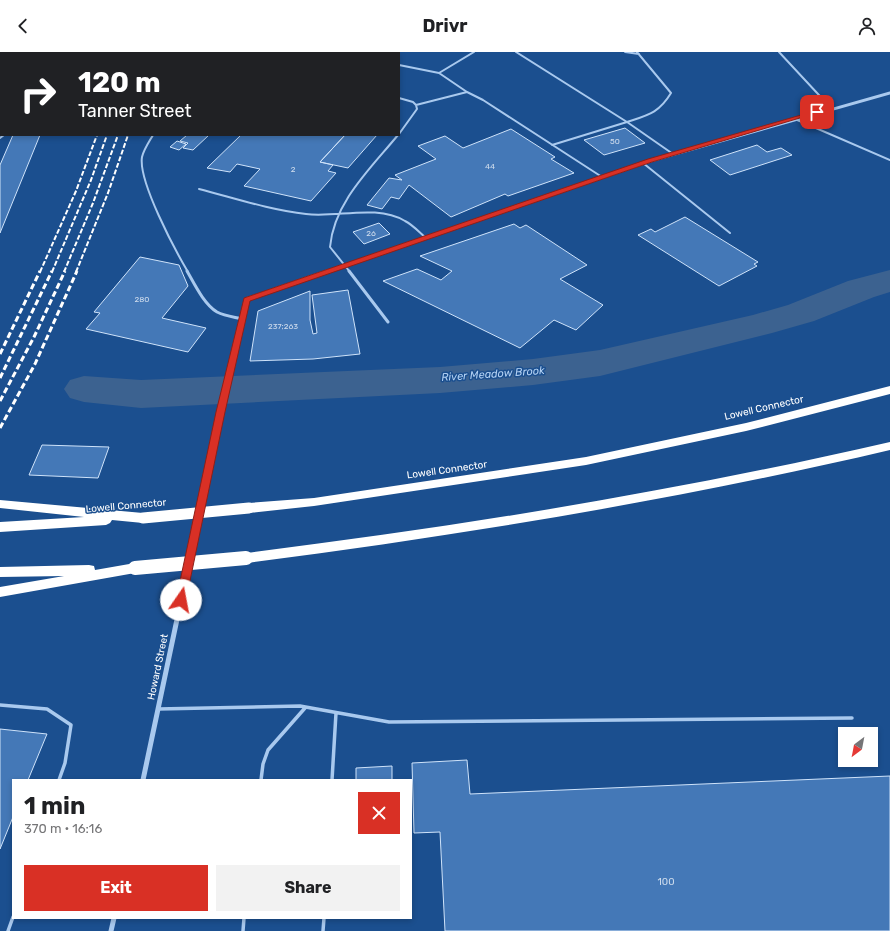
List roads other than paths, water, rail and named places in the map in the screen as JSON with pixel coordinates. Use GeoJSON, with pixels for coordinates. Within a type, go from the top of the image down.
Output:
{"type":"FeatureCollection","features":[{"type":"Feature","properties":{"kind":"highway","name":"Lowell Connector"},"geometry":{"type":"LineString","coordinates":[[0,527],[143,518],[345,498],[586,461],[746,426],[890,390]]}},
{"type":"Feature","properties":{"kind":"highway"},"geometry":{"type":"LineString","coordinates":[[0,572],[45,572],[134,568],[246,558],[365,542],[581,511],[765,476],[890,446]]}},
{"type":"Feature","properties":{"kind":"highway"},"geometry":{"type":"LineString","coordinates":[[0,504],[143,518]]}},
{"type":"Feature","properties":{"kind":"highway"},"geometry":{"type":"LineString","coordinates":[[0,592],[134,568]]}},
{"type":"Feature","properties":{"kind":"street"},"geometry":{"type":"LineString","coordinates":[[343,266],[643,163],[831,108],[890,93]]}},
{"type":"Feature","properties":{"kind":"street","name":"Howard Street"},"geometry":{"type":"LineString","coordinates":[[143,779],[220,412],[246,299],[343,266]]}},
{"type":"Feature","properties":{"kind":"street"},"geometry":{"type":"LineString","coordinates":[[111,931],[114,919]]}},
{"type":"Feature","properties":{"kind":"lane"},"geometry":{"type":"LineString","coordinates":[[439,73],[474,52]]}},
{"type":"Feature","properties":{"kind":"lane"},"geometry":{"type":"LineString","coordinates":[[516,52],[627,122],[673,154]]}},
{"type":"Feature","properties":{"kind":"lane"},"geometry":{"type":"LineString","coordinates":[[520,54],[524,52]]}},
{"type":"Feature","properties":{"kind":"lane"},"geometry":{"type":"LineString","coordinates":[[552,145],[657,113],[664,106],[671,93],[638,53],[625,52]]}},
{"type":"Feature","properties":{"kind":"lane"},"geometry":{"type":"LineString","coordinates":[[779,52],[831,108]]}},
{"type":"Feature","properties":{"kind":"lane"},"geometry":{"type":"LineString","coordinates":[[400,65],[439,73],[602,177]]}},
{"type":"Feature","properties":{"kind":"lane"},"geometry":{"type":"LineString","coordinates":[[416,106],[467,92]]}},
{"type":"Feature","properties":{"kind":"lane"},"geometry":{"type":"LineString","coordinates":[[400,98],[413,102],[417,109],[400,134]]}},
{"type":"Feature","properties":{"kind":"lane"},"geometry":{"type":"LineString","coordinates":[[794,119],[890,160]]}},
{"type":"Feature","properties":{"kind":"lane"},"geometry":{"type":"LineString","coordinates":[[153,136],[142,160],[147,185],[165,227],[190,278],[207,304],[215,311],[242,319]]}},
{"type":"Feature","properties":{"kind":"lane"},"geometry":{"type":"LineString","coordinates":[[388,322],[362,287],[343,266],[330,247],[329,237],[348,196],[398,136]]}},
{"type":"Feature","properties":{"kind":"lane"},"geometry":{"type":"LineString","coordinates":[[643,163],[730,233]]}},
{"type":"Feature","properties":{"kind":"lane"},"geometry":{"type":"LineString","coordinates":[[199,189],[307,214],[338,215],[375,213],[390,215],[404,219],[426,238]]}},
{"type":"Feature","properties":{"kind":"lane"},"geometry":{"type":"LineString","coordinates":[[0,705],[47,709],[71,725],[65,763],[59,779]]}},
{"type":"Feature","properties":{"kind":"lane"},"geometry":{"type":"LineString","coordinates":[[158,710],[300,706],[389,722],[852,718]]}},
{"type":"Feature","properties":{"kind":"lane"},"geometry":{"type":"LineString","coordinates":[[261,779],[263,764],[268,750],[305,708]]}},
{"type":"Feature","properties":{"kind":"lane"},"geometry":{"type":"LineString","coordinates":[[332,779],[336,713]]}},
{"type":"Feature","properties":{"kind":"lane"},"geometry":{"type":"LineString","coordinates":[[8,931],[12,919]]}},
{"type":"Feature","properties":{"kind":"lane"},"geometry":{"type":"LineString","coordinates":[[243,931],[244,919]]}},
{"type":"Feature","properties":{"kind":"lane"},"geometry":{"type":"LineString","coordinates":[[323,931],[324,919]]}},
{"type":"Feature","properties":{"kind":"waterway","name":"River Meadow Brook"},"geometry":{"type":"LineString","coordinates":[[84,389],[141,394],[440,380],[533,372],[600,363],[759,325],[801,313],[861,289],[890,281]]}},
{"type":"Feature","properties":{"kind":"railway"},"geometry":{"type":"LineString","coordinates":[[40,272],[76,191],[97,136]]}},
{"type":"Feature","properties":{"kind":"railway"},"geometry":{"type":"LineString","coordinates":[[52,272],[91,180],[107,136]]}},
{"type":"Feature","properties":{"kind":"railway"},"geometry":{"type":"LineString","coordinates":[[64,272],[93,203],[118,136]]}},
{"type":"Feature","properties":{"kind":"railway"},"geometry":{"type":"LineString","coordinates":[[76,272],[108,193],[128,136]]}},
{"type":"Feature","properties":{"kind":"railway"},"geometry":{"type":"LineString","coordinates":[[0,354],[40,271]]}},
{"type":"Feature","properties":{"kind":"railway"},"geometry":{"type":"LineString","coordinates":[[0,378],[52,271]]}},
{"type":"Feature","properties":{"kind":"railway"},"geometry":{"type":"LineString","coordinates":[[0,401],[34,337],[65,271]]}},
{"type":"Feature","properties":{"kind":"railway"},"geometry":{"type":"LineString","coordinates":[[0,428],[35,364],[77,271]]}}]}
